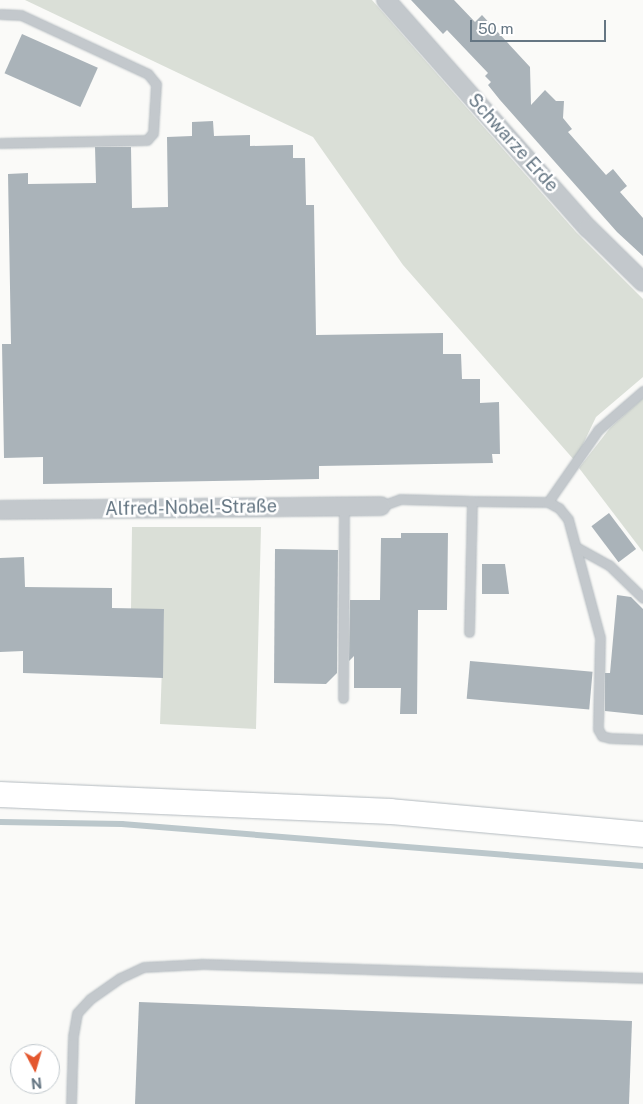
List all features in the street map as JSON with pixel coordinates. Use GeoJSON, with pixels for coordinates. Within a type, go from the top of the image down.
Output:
{"type":"FeatureCollection","features":[{"type":"Feature","properties":{"kind":"main road"},"geometry":{"type":"LineString","coordinates":[[0,794],[390,811],[643,834]]}},
{"type":"Feature","properties":{"kind":"street","name":"Schwarze Erde"},"geometry":{"type":"LineString","coordinates":[[386,0],[588,228],[643,282]]}},
{"type":"Feature","properties":{"kind":"street","name":"Alfred-Nobel-Straße"},"geometry":{"type":"LineString","coordinates":[[0,510],[381,506]]}},
{"type":"Feature","properties":{"kind":"lane"},"geometry":{"type":"LineString","coordinates":[[0,14],[21,15],[148,74],[156,84],[153,133],[147,140],[0,143]]}},
{"type":"Feature","properties":{"kind":"lane"},"geometry":{"type":"LineString","coordinates":[[548,502],[598,430],[643,391]]}},
{"type":"Feature","properties":{"kind":"lane"},"geometry":{"type":"LineString","coordinates":[[381,506],[400,499],[548,502],[559,508],[568,519],[600,638],[598,729],[602,736],[610,738],[643,739]]}},
{"type":"Feature","properties":{"kind":"lane"},"geometry":{"type":"LineString","coordinates":[[469,632],[472,501]]}},
{"type":"Feature","properties":{"kind":"lane"},"geometry":{"type":"LineString","coordinates":[[344,506],[344,698]]}},
{"type":"Feature","properties":{"kind":"lane"},"geometry":{"type":"LineString","coordinates":[[576,547],[609,566],[643,598]]}},
{"type":"Feature","properties":{"kind":"lane"},"geometry":{"type":"LineString","coordinates":[[71,1104],[73,1036],[77,1013],[90,999],[120,978],[144,967],[212,964],[643,978]]}},
{"type":"Feature","properties":{"kind":"shaded area"},"geometry":{"type":"Polygon","coordinates":[[[25,0],[372,0],[576,232],[643,299],[643,377],[596,417],[575,461],[403,265],[313,137],[25,0]]]}},
{"type":"Feature","properties":{"kind":"shaded area"},"geometry":{"type":"Polygon","coordinates":[[[643,398],[643,552],[579,468],[610,428],[643,398]]]}},
{"type":"Feature","properties":{"kind":"shaded area"},"geometry":{"type":"Polygon","coordinates":[[[132,527],[261,527],[256,729],[160,724],[164,609],[131,609],[132,527]]]}},
{"type":"Feature","properties":{"kind":"building"},"geometry":{"type":"Polygon","coordinates":[[[411,0],[454,0],[475,22],[482,15],[530,67],[531,105],[545,90],[556,101],[564,101],[563,118],[572,129],[568,132],[606,175],[613,169],[627,186],[620,192],[643,218],[643,256],[617,232],[500,100],[488,85],[491,82],[485,76],[488,73],[447,30],[443,34],[411,0]]]}},
{"type":"Feature","properties":{"kind":"building"},"geometry":{"type":"Polygon","coordinates":[[[22,34],[98,68],[80,107],[5,73],[22,34]]]}},
{"type":"Feature","properties":{"kind":"building"},"geometry":{"type":"Polygon","coordinates":[[[213,121],[214,136],[250,135],[250,146],[293,145],[293,158],[305,158],[306,205],[314,205],[316,335],[443,333],[443,354],[461,354],[462,379],[480,379],[480,403],[499,402],[500,454],[492,454],[493,463],[319,466],[319,479],[43,484],[43,457],[4,458],[2,344],[11,344],[8,174],[28,173],[28,184],[96,183],[95,147],[131,147],[132,208],[168,207],[167,137],[192,136],[192,122],[213,121]]]}},
{"type":"Feature","properties":{"kind":"building"},"geometry":{"type":"Polygon","coordinates":[[[609,513],[636,549],[619,562],[591,526],[609,513]]]}},
{"type":"Feature","properties":{"kind":"building"},"geometry":{"type":"Polygon","coordinates":[[[401,533],[448,533],[447,610],[418,610],[417,714],[400,714],[401,688],[354,688],[354,656],[349,661],[350,600],[380,600],[381,538],[401,538],[401,533]]]}},
{"type":"Feature","properties":{"kind":"building"},"geometry":{"type":"Polygon","coordinates":[[[275,549],[338,550],[337,673],[326,684],[274,683],[275,549]]]}},
{"type":"Feature","properties":{"kind":"building"},"geometry":{"type":"Polygon","coordinates":[[[24,557],[25,587],[112,588],[112,608],[164,609],[163,678],[23,673],[23,651],[0,652],[0,558],[24,557]]]}},
{"type":"Feature","properties":{"kind":"building"},"geometry":{"type":"Polygon","coordinates":[[[482,564],[505,564],[509,594],[482,594],[482,564]]]}},
{"type":"Feature","properties":{"kind":"building"},"geometry":{"type":"Polygon","coordinates":[[[617,595],[631,597],[643,609],[643,715],[605,711],[605,673],[610,673],[617,595]]]}},
{"type":"Feature","properties":{"kind":"building"},"geometry":{"type":"Polygon","coordinates":[[[470,661],[593,672],[589,710],[467,699],[470,661]]]}},
{"type":"Feature","properties":{"kind":"building"},"geometry":{"type":"Polygon","coordinates":[[[139,1002],[632,1021],[629,1104],[135,1104],[139,1002]]]}},
{"type":"Feature","properties":{"kind":"waterway"},"geometry":{"type":"LineString","coordinates":[[0,822],[122,824],[643,866]]}}]}
